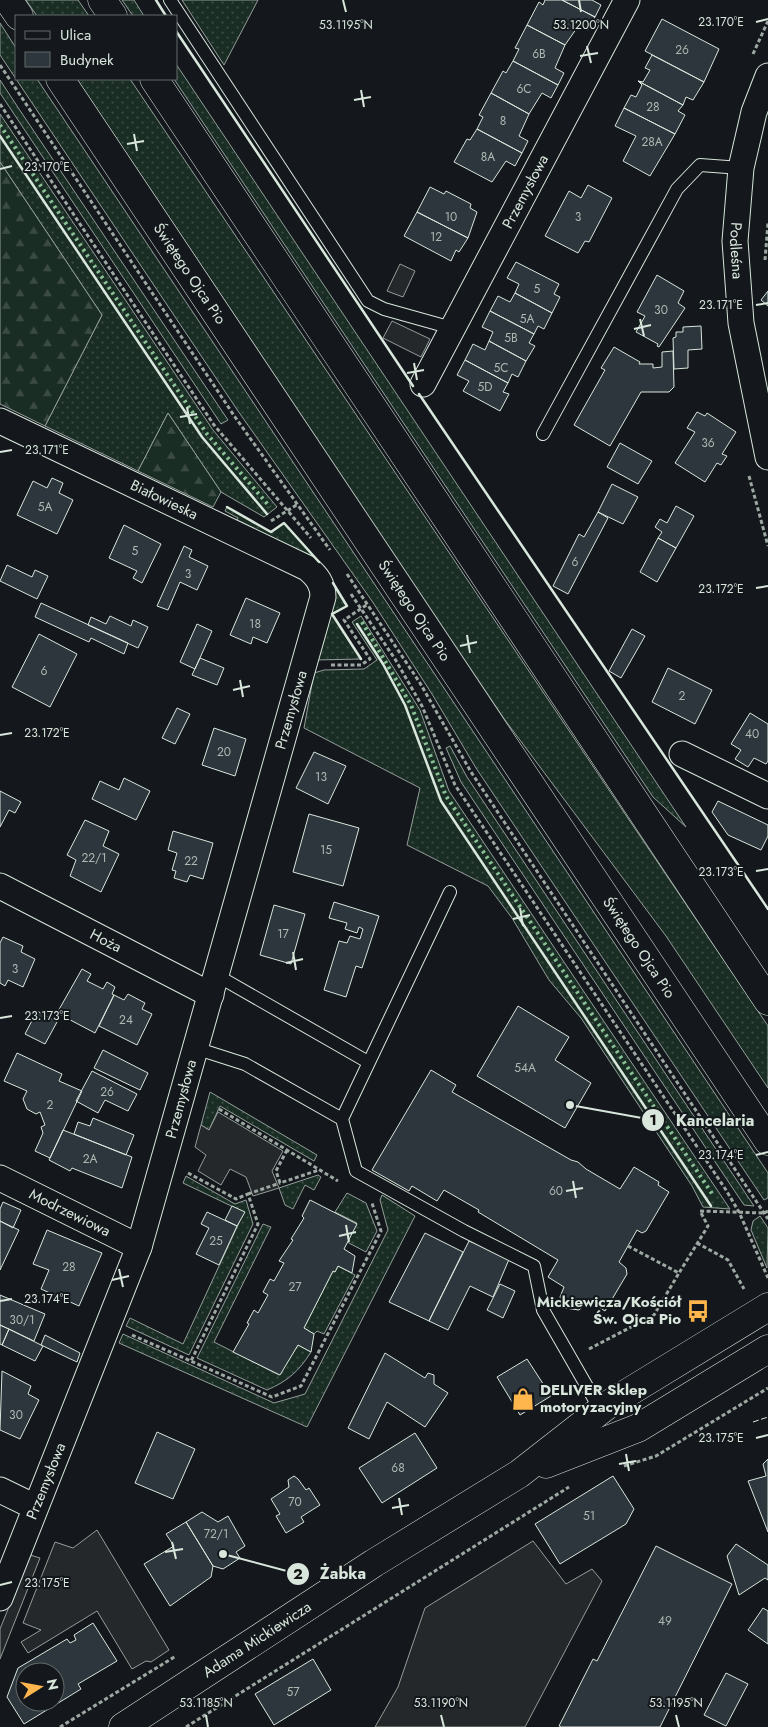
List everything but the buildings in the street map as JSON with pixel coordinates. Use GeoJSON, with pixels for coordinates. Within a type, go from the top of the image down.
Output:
{"type":"FeatureCollection","features":[{"type":"Feature","properties":{"kind":"main road"},"geometry":{"type":"LineString","coordinates":[[8,0],[18,15]]}},
{"type":"Feature","properties":{"kind":"main road"},"geometry":{"type":"LineString","coordinates":[[102,0],[112,15]]}},
{"type":"Feature","properties":{"kind":"main road","name":"Świętego Ojca Pio"},"geometry":{"type":"LineString","coordinates":[[61,80],[768,1141]]}},
{"type":"Feature","properties":{"kind":"main road"},"geometry":{"type":"LineString","coordinates":[[155,80],[768,1001]]}},
{"type":"Feature","properties":{"kind":"main road","name":"Adama Mickiewicza"},"geometry":{"type":"LineString","coordinates":[[123,1727],[374,1563],[519,1474],[601,1411],[714,1338],[768,1308]]}},
{"type":"Feature","properties":{"kind":"main road","name":"Adama Mickiewicza"},"geometry":{"type":"LineString","coordinates":[[519,1474],[638,1428],[768,1349]]}},
{"type":"Feature","properties":{"kind":"street","name":"Przemysłowa"},"geometry":{"type":"LineString","coordinates":[[423,384],[627,0]]}},
{"type":"Feature","properties":{"kind":"street","name":"Podleśna"},"geometry":{"type":"LineString","coordinates":[[768,76],[754,112],[741,168],[734,241],[742,322],[768,457]]}},
{"type":"Feature","properties":{"kind":"street","name":"Białowieska"},"geometry":{"type":"LineString","coordinates":[[0,421],[307,568],[313,573],[323,588]]}},
{"type":"Feature","properties":{"kind":"street","name":"Przemysłowa"},"geometry":{"type":"LineString","coordinates":[[0,1598],[139,1247],[323,597],[323,588]]}},
{"type":"Feature","properties":{"kind":"street"},"geometry":{"type":"LineString","coordinates":[[682,754],[768,796]]}},
{"type":"Feature","properties":{"kind":"street","name":"Hoża"},"geometry":{"type":"LineString","coordinates":[[0,886],[214,985]]}},
{"type":"Feature","properties":{"kind":"street","name":"Modrzewiowa"},"geometry":{"type":"LineString","coordinates":[[0,1178],[139,1247]]}},
{"type":"Feature","properties":{"kind":"street"},"geometry":{"type":"LineString","coordinates":[[0,1490],[35,1507]]}},
{"type":"Feature","properties":{"kind":"lane"},"geometry":{"type":"LineString","coordinates":[[170,0],[368,301],[384,309],[452,328]]}},
{"type":"Feature","properties":{"kind":"lane"},"geometry":{"type":"LineString","coordinates":[[543,434],[677,190],[700,165],[741,168]]}},
{"type":"Feature","properties":{"kind":"lane"},"geometry":{"type":"LineString","coordinates":[[450,892],[342,1120],[356,1171],[464,1231],[534,1266],[543,1310],[601,1411]]}},
{"type":"Feature","properties":{"kind":"lane"},"geometry":{"type":"LineString","coordinates":[[214,985],[368,1062]]}},
{"type":"Feature","properties":{"kind":"lane"},"geometry":{"type":"LineString","coordinates":[[195,1048],[245,1064],[342,1120]]}},
{"type":"Feature","properties":{"kind":"path"},"geometry":{"type":"LineString","coordinates":[[0,65],[235,417],[335,558]]}},
{"type":"Feature","properties":{"kind":"path"},"geometry":{"type":"LineString","coordinates":[[0,104],[214,425],[314,542]]}},
{"type":"Feature","properties":{"kind":"path"},"geometry":{"type":"LineString","coordinates":[[766,254],[768,223]]}},
{"type":"Feature","properties":{"kind":"path"},"geometry":{"type":"LineString","coordinates":[[279,516],[298,504]]}},
{"type":"Feature","properties":{"kind":"path"},"geometry":{"type":"LineString","coordinates":[[346,573],[420,682],[471,772],[766,1212],[768,1218]]}},
{"type":"Feature","properties":{"kind":"path"},"geometry":{"type":"LineString","coordinates":[[350,593],[395,659],[422,706],[455,785],[739,1212],[768,1278]]}},
{"type":"Feature","properties":{"kind":"path"},"geometry":{"type":"LineString","coordinates":[[304,664],[361,665],[370,659],[344,620],[368,604]]}},
{"type":"Feature","properties":{"kind":"path"},"geometry":{"type":"LineString","coordinates":[[219,1108],[342,1183]]}},
{"type":"Feature","properties":{"kind":"path"},"geometry":{"type":"LineString","coordinates":[[280,1183],[276,1171],[287,1150]]}},
{"type":"Feature","properties":{"kind":"path"},"geometry":{"type":"LineString","coordinates":[[165,1160],[236,1199],[320,1170]]}},
{"type":"Feature","properties":{"kind":"path"},"geometry":{"type":"LineString","coordinates":[[191,1361],[258,1224],[248,1194]]}},
{"type":"Feature","properties":{"kind":"path"},"geometry":{"type":"LineString","coordinates":[[108,1325],[272,1397],[301,1386],[381,1231],[372,1201],[364,1197]]}},
{"type":"Feature","properties":{"kind":"path"},"geometry":{"type":"LineString","coordinates":[[571,1359],[654,1315],[708,1226],[700,1211],[766,1212]]}},
{"type":"Feature","properties":{"kind":"path"},"geometry":{"type":"LineString","coordinates":[[697,1243],[728,1260],[744,1290]]}},
{"type":"Feature","properties":{"kind":"path"},"geometry":{"type":"LineString","coordinates":[[628,1246],[679,1273]]}},
{"type":"Feature","properties":{"kind":"path"},"geometry":{"type":"LineString","coordinates":[[618,1468],[656,1456],[768,1388]]}},
{"type":"Feature","properties":{"kind":"path"},"geometry":{"type":"LineString","coordinates":[[186,1727],[572,1485]]}},
{"type":"Feature","properties":{"kind":"green space"},"geometry":{"type":"Polygon","coordinates":[[[26,0],[78,0],[88,15],[36,15],[26,0]]]}},
{"type":"Feature","properties":{"kind":"green space"},"geometry":{"type":"Polygon","coordinates":[[[122,0],[134,0],[143,15],[132,15],[122,0]]]}},
{"type":"Feature","properties":{"kind":"green space"},"geometry":{"type":"Polygon","coordinates":[[[182,0],[258,0],[224,65],[182,0]]]}},
{"type":"Feature","properties":{"kind":"green space"},"geometry":{"type":"Polygon","coordinates":[[[0,23],[15,46],[15,78],[0,55],[0,23]]]}},
{"type":"Feature","properties":{"kind":"green space"},"geometry":{"type":"Polygon","coordinates":[[[178,67],[686,827],[653,797],[175,80],[178,80],[178,67]]]}},
{"type":"Feature","properties":{"kind":"green space"},"geometry":{"type":"Polygon","coordinates":[[[0,80],[228,420],[221,424],[0,93],[0,80]]]}},
{"type":"Feature","properties":{"kind":"green space"},"geometry":{"type":"Polygon","coordinates":[[[17,80],[38,80],[768,1173],[768,1198],[764,1200],[476,768],[432,694],[372,601],[238,411],[17,80]]]}},
{"type":"Feature","properties":{"kind":"green space"},"geometry":{"type":"Polygon","coordinates":[[[78,80],[131,80],[768,1026],[768,1088],[666,936],[505,720],[78,80]]]}},
{"type":"Feature","properties":{"kind":"green space"},"geometry":{"type":"Polygon","coordinates":[[[0,114],[213,430],[277,507],[264,517],[221,492],[168,413],[138,471],[45,426],[102,315],[0,162],[0,114]]]}},
{"type":"Feature","properties":{"kind":"green space"},"geometry":{"type":"Polygon","coordinates":[[[0,162],[102,315],[45,426],[0,404],[0,162]]]}},
{"type":"Feature","properties":{"kind":"green space"},"geometry":{"type":"Polygon","coordinates":[[[168,413],[221,492],[213,507],[138,471],[168,413]]]}},
{"type":"Feature","properties":{"kind":"green space"},"geometry":{"type":"Polygon","coordinates":[[[227,507],[270,532],[284,523],[320,564],[347,606],[332,615],[361,659],[315,660],[333,594],[236,523],[238,518],[225,511],[227,507]]]}},
{"type":"Feature","properties":{"kind":"green space"},"geometry":{"type":"Polygon","coordinates":[[[361,616],[420,710],[449,791],[730,1209],[703,1207],[692,1186],[581,1018],[549,980],[512,918],[488,886],[407,845],[420,788],[304,728],[314,673],[324,670],[364,669],[377,660],[352,622],[361,616]]]}},
{"type":"Feature","properties":{"kind":"green space"},"geometry":{"type":"Polygon","coordinates":[[[450,746],[467,777],[754,1206],[744,1205],[461,782],[446,748],[450,746]]]}},
{"type":"Feature","properties":{"kind":"green space"},"geometry":{"type":"Polygon","coordinates":[[[210,1092],[317,1155],[314,1161],[220,1106],[209,1130],[201,1125],[210,1092]]]}},
{"type":"Feature","properties":{"kind":"green space"},"geometry":{"type":"Polygon","coordinates":[[[318,1175],[321,1177],[314,1190],[305,1185],[293,1209],[285,1205],[279,1188],[318,1175]]]}},
{"type":"Feature","properties":{"kind":"green space"},"geometry":{"type":"Polygon","coordinates":[[[186,1176],[235,1204],[246,1200],[253,1224],[189,1355],[126,1326],[130,1318],[183,1344],[244,1212],[183,1183],[186,1176]]]}},
{"type":"Feature","properties":{"kind":"green space"},"geometry":{"type":"Polygon","coordinates":[[[347,1193],[366,1203],[377,1231],[366,1252],[347,1242],[357,1223],[335,1212],[347,1193]]]}},
{"type":"Feature","properties":{"kind":"green space"},"geometry":{"type":"Polygon","coordinates":[[[382,1195],[415,1216],[307,1427],[119,1343],[123,1334],[274,1403],[305,1394],[388,1230],[380,1200],[382,1195]]]}},
{"type":"Feature","properties":{"kind":"green space"},"geometry":{"type":"Polygon","coordinates":[[[760,1216],[768,1228],[767,1268],[751,1230],[753,1221],[760,1216]]]}},
{"type":"Feature","properties":{"kind":"green space"},"geometry":{"type":"Polygon","coordinates":[[[263,1224],[271,1227],[214,1342],[279,1375],[298,1345],[311,1352],[292,1375],[267,1390],[197,1358],[263,1224]]]}},
{"type":"Feature","properties":{"kind":"green space"},"geometry":{"type":"Polygon","coordinates":[[[338,1266],[355,1275],[324,1334],[317,1331],[314,1334],[304,1328],[333,1271],[335,1272],[338,1266]]]}},
{"type":"Feature","properties":{"kind":"shaded area"},"geometry":{"type":"Polygon","coordinates":[[[400,264],[415,271],[403,297],[387,291],[400,264]]]}},
{"type":"Feature","properties":{"kind":"shaded area"},"geometry":{"type":"Polygon","coordinates":[[[392,321],[430,339],[421,357],[383,338],[392,321]]]}},
{"type":"Feature","properties":{"kind":"shaded area"},"geometry":{"type":"Polygon","coordinates":[[[218,1112],[283,1151],[272,1171],[279,1188],[253,1196],[246,1177],[230,1169],[221,1185],[198,1171],[206,1155],[195,1147],[201,1125],[209,1130],[218,1112]]]}},
{"type":"Feature","properties":{"kind":"shaded area"},"geometry":{"type":"Polygon","coordinates":[[[97,1530],[169,1650],[151,1662],[146,1661],[132,1669],[97,1611],[28,1653],[21,1642],[41,1630],[23,1623],[55,1542],[73,1548],[97,1530]]]}},
{"type":"Feature","properties":{"kind":"shaded area"},"geometry":{"type":"Polygon","coordinates":[[[533,1541],[566,1584],[592,1569],[602,1581],[525,1727],[375,1727],[398,1687],[425,1608],[533,1541]]]}},
{"type":"Feature","properties":{"kind":"shaded area"},"geometry":{"type":"Polygon","coordinates":[[[30,1555],[40,1558],[0,1659],[0,1629],[30,1555]]]}},
{"type":"Feature","properties":{"kind":"hedge"},"geometry":{"type":"LineString","coordinates":[[0,125],[207,434],[270,507]]}},
{"type":"Feature","properties":{"kind":"hedge"},"geometry":{"type":"LineString","coordinates":[[362,622],[411,705],[446,796],[713,1195]]}},
{"type":"Feature","properties":{"kind":"fence"},"geometry":{"type":"LineString","coordinates":[[753,1422],[768,1417]]}},
{"type":"Feature","properties":{"kind":"wall"},"geometry":{"type":"LineString","coordinates":[[156,0],[165,15]]}},
{"type":"Feature","properties":{"kind":"wall"},"geometry":{"type":"LineString","coordinates":[[178,34],[413,386]]}},
{"type":"Feature","properties":{"kind":"wall"},"geometry":{"type":"LineString","coordinates":[[0,136],[202,437],[267,514]]}},
{"type":"Feature","properties":{"kind":"wall"},"geometry":{"type":"LineString","coordinates":[[419,394],[768,909]]}},
{"type":"Feature","properties":{"kind":"wall"},"geometry":{"type":"LineString","coordinates":[[227,507],[271,532],[284,523],[319,562]]}},
{"type":"Feature","properties":{"kind":"wall"},"geometry":{"type":"LineString","coordinates":[[333,583],[347,606],[332,614],[361,659]]}},
{"type":"Feature","properties":{"kind":"wall"},"geometry":{"type":"LineString","coordinates":[[357,624],[383,664],[405,705],[441,801],[711,1206]]}},
{"type":"Feature","properties":{"kind":"place","name":"Kancelaria"},"geometry":{"type":"Point","coordinates":[570,1105]}},
{"type":"Feature","properties":{"kind":"place","name":"Mickiewicza/Kościół Św. Ojca Pio"},"geometry":{"type":"Point","coordinates":[698,1311]}},
{"type":"Feature","properties":{"kind":"place","name":"DELIVER Sklep motoryzacyjny"},"geometry":{"type":"Point","coordinates":[523,1399]}},
{"type":"Feature","properties":{"kind":"place","name":"Żabka"},"geometry":{"type":"Point","coordinates":[223,1554]}}]}
